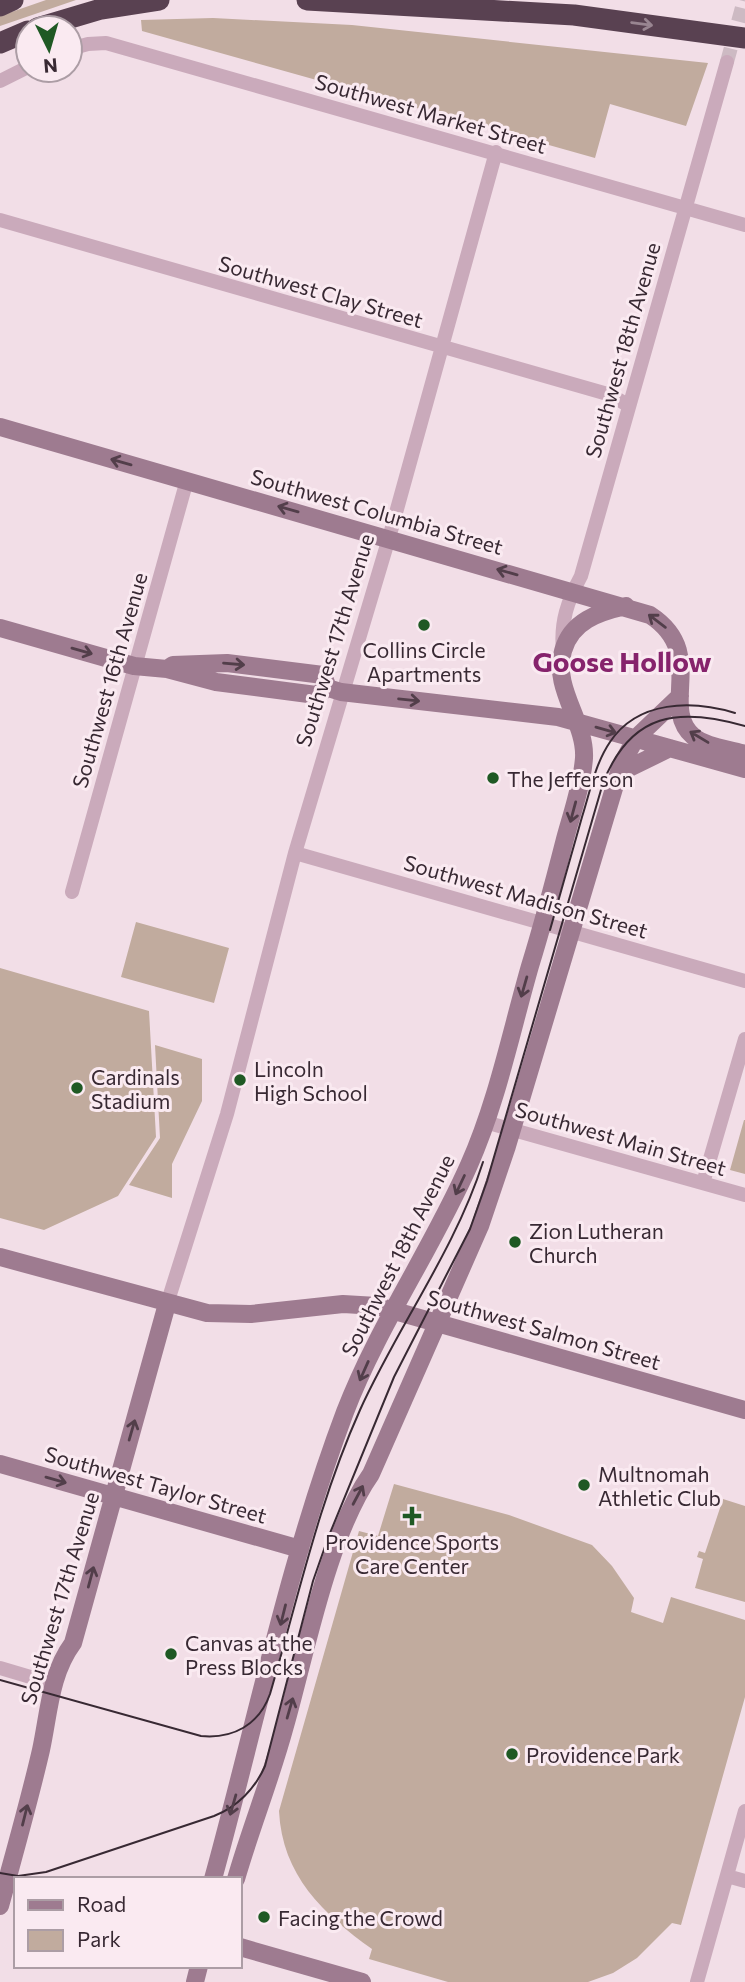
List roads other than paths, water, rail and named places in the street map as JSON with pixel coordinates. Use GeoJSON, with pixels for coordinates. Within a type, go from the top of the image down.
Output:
{"type":"FeatureCollection","features":[{"type":"Feature","properties":{"kind":"highway"},"geometry":{"type":"LineString","coordinates":[[0,6],[13,0]]}},
{"type":"Feature","properties":{"kind":"highway"},"geometry":{"type":"LineString","coordinates":[[84,14],[159,0]]}},
{"type":"Feature","properties":{"kind":"highway"},"geometry":{"type":"LineString","coordinates":[[307,0],[574,15],[745,38]]}},
{"type":"Feature","properties":{"kind":"highway"},"geometry":{"type":"LineString","coordinates":[[524,0],[574,15]]}},
{"type":"Feature","properties":{"kind":"street","name":"Southwest Market Street"},"geometry":{"type":"LineString","coordinates":[[84,45],[106,43],[745,225]]}},
{"type":"Feature","properties":{"kind":"street","name":"Southwest 18th Avenue"},"geometry":{"type":"LineString","coordinates":[[214,1877],[300,1549],[347,1407],[394,1310],[436,1236],[470,1164],[485,1122],[543,922],[583,764],[584,747],[561,673],[563,625],[573,590],[581,576],[727,62]]}},
{"type":"Feature","properties":{"kind":"street","name":"Southwest 17th Avenue"},"geometry":{"type":"LineString","coordinates":[[0,1906],[41,1749],[54,1684],[73,1643],[167,1304],[227,1114],[296,853],[335,690],[389,538],[496,152]]}},
{"type":"Feature","properties":{"kind":"street","name":"Southwest Clay Street"},"geometry":{"type":"LineString","coordinates":[[0,220],[611,395],[629,406]]}},
{"type":"Feature","properties":{"kind":"street","name":"Southwest Columbia Street"},"geometry":{"type":"LineString","coordinates":[[0,427],[626,606],[661,622],[676,642],[682,666],[680,696],[683,721],[693,736],[745,754]]}},
{"type":"Feature","properties":{"kind":"street","name":"Southwest 16th Avenue"},"geometry":{"type":"LineString","coordinates":[[72,892],[187,480]]}},
{"type":"Feature","properties":{"kind":"street"},"geometry":{"type":"LineString","coordinates":[[563,650],[575,628],[590,616],[626,606]]}},
{"type":"Feature","properties":{"kind":"street"},"geometry":{"type":"LineString","coordinates":[[0,628],[134,666],[167,669],[173,665],[227,663],[323,675],[335,690],[540,714],[745,769]]}},
{"type":"Feature","properties":{"kind":"street"},"geometry":{"type":"LineString","coordinates":[[237,1877],[271,1774],[338,1541],[354,1501],[371,1474],[440,1323],[480,1226],[512,1129],[618,773],[636,738],[680,696]]}},
{"type":"Feature","properties":{"kind":"street"},"geometry":{"type":"LineString","coordinates":[[618,773],[670,748]]}},
{"type":"Feature","properties":{"kind":"street","name":"Southwest Madison Street"},"geometry":{"type":"LineString","coordinates":[[296,853],[745,981]]}},
{"type":"Feature","properties":{"kind":"street"},"geometry":{"type":"LineString","coordinates":[[703,1183],[745,1039]]}},
{"type":"Feature","properties":{"kind":"street","name":"Southwest Main Street"},"geometry":{"type":"LineString","coordinates":[[485,1122],[745,1195]]}},
{"type":"Feature","properties":{"kind":"street","name":"Southwest Salmon Street"},"geometry":{"type":"LineString","coordinates":[[0,1257],[192,1311],[230,1315],[343,1304],[377,1306],[745,1410]]}},
{"type":"Feature","properties":{"kind":"street","name":"Southwest Taylor Street"},"geometry":{"type":"LineString","coordinates":[[0,1464],[300,1549]]}},
{"type":"Feature","properties":{"kind":"street"},"geometry":{"type":"LineString","coordinates":[[0,1668],[54,1684]]}},
{"type":"Feature","properties":{"kind":"street"},"geometry":{"type":"LineString","coordinates":[[696,1982],[745,1811]]}},
{"type":"Feature","properties":{"kind":"street"},"geometry":{"type":"LineString","coordinates":[[727,1876],[745,1881]]}},
{"type":"Feature","properties":{"kind":"street"},"geometry":{"type":"LineString","coordinates":[[242,1948],[362,1982]]}},
{"type":"Feature","properties":{"kind":"tunnel"},"geometry":{"type":"LineString","coordinates":[[727,62],[744,0]]}},
{"type":"Feature","properties":{"kind":"tram line"},"geometry":{"type":"LineString","coordinates":[[550,930],[597,769],[610,742],[635,718],[667,707],[701,706],[735,713]]}},
{"type":"Feature","properties":{"kind":"tram line"},"geometry":{"type":"LineString","coordinates":[[0,1873],[18,1876],[46,1872],[214,1816],[238,1802],[256,1782],[265,1766],[313,1581],[328,1538],[394,1377],[470,1229],[487,1181],[603,783],[614,759],[628,741],[643,729],[660,721],[678,717],[699,717],[745,726]]}},
{"type":"Feature","properties":{"kind":"tram line"},"geometry":{"type":"LineString","coordinates":[[0,1680],[201,1736],[224,1735],[252,1722],[270,1694],[321,1515],[360,1410],[442,1257],[483,1162]]}},
{"type":"Feature","properties":{"kind":"place","name":"Collins Circle Apartments"},"geometry":{"type":"Point","coordinates":[424,625]}},
{"type":"Feature","properties":{"kind":"place","name":"The Jefferson"},"geometry":{"type":"Point","coordinates":[493,778]}},
{"type":"Feature","properties":{"kind":"place","name":"Lincoln High School"},"geometry":{"type":"Point","coordinates":[240,1080]}},
{"type":"Feature","properties":{"kind":"place","name":"Cardinals Stadium"},"geometry":{"type":"Point","coordinates":[77,1088]}},
{"type":"Feature","properties":{"kind":"place","name":"Zion Lutheran Church"},"geometry":{"type":"Point","coordinates":[515,1242]}},
{"type":"Feature","properties":{"kind":"place","name":"Multnomah Athletic Club"},"geometry":{"type":"Point","coordinates":[584,1485]}},
{"type":"Feature","properties":{"kind":"place","name":"Providence Sports Care Center"},"geometry":{"type":"Point","coordinates":[412,1516]}},
{"type":"Feature","properties":{"kind":"place","name":"Canvas at the Press Blocks"},"geometry":{"type":"Point","coordinates":[171,1654]}},
{"type":"Feature","properties":{"kind":"place","name":"Providence Park"},"geometry":{"type":"Point","coordinates":[512,1754]}},
{"type":"Feature","properties":{"kind":"place","name":"Facing the Crowd"},"geometry":{"type":"Point","coordinates":[264,1917]}},
{"type":"Feature","properties":{"kind":"district","name":"Goose Hollow"},"geometry":{"type":"Point","coordinates":[622,661]}}]}
